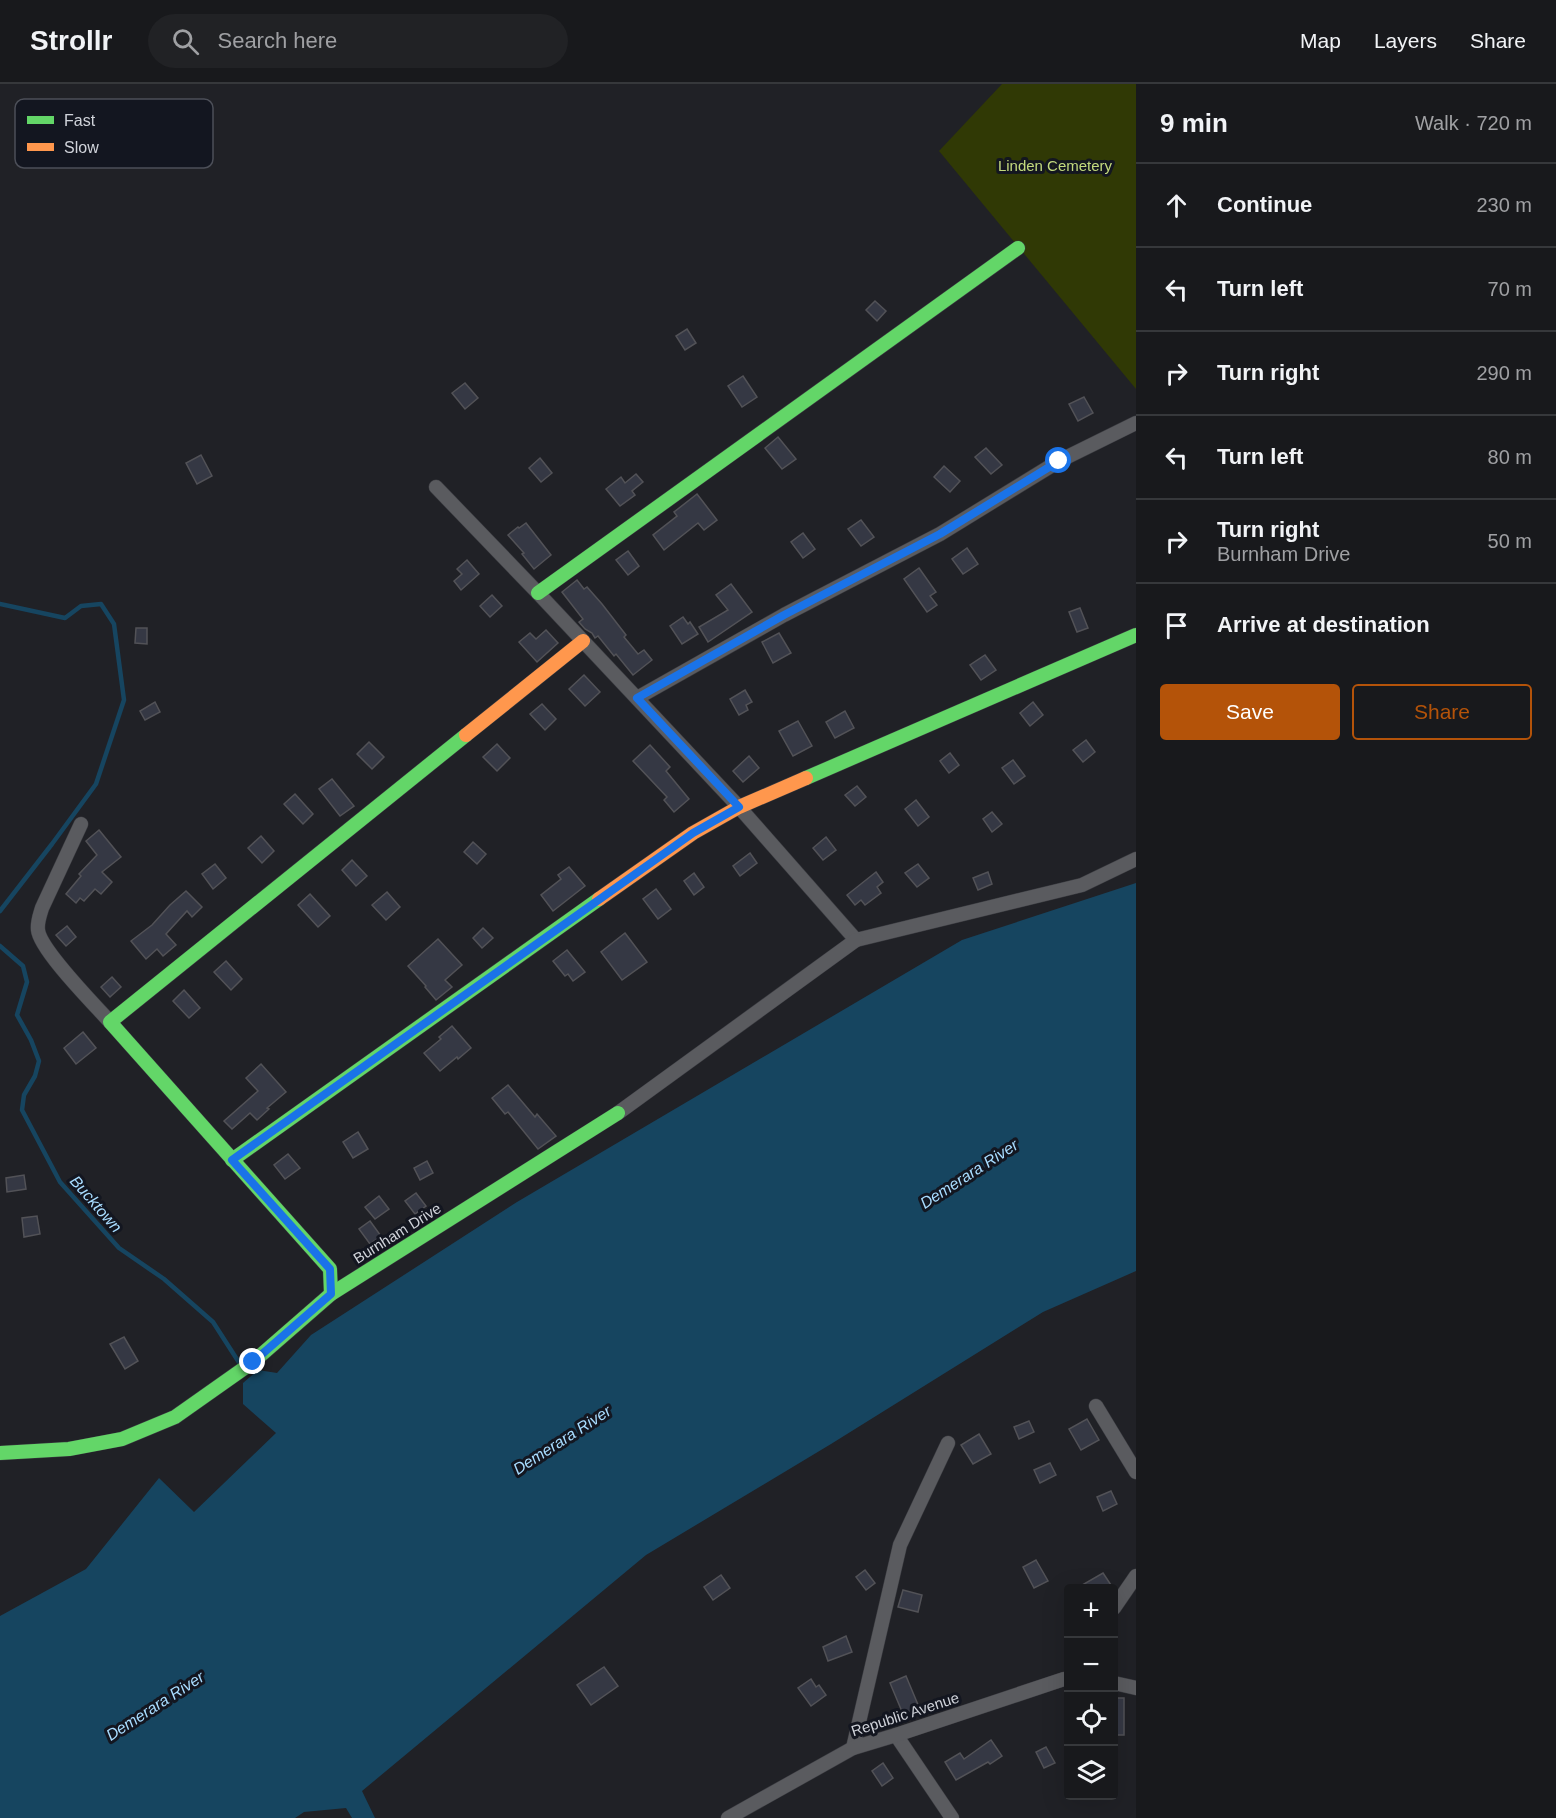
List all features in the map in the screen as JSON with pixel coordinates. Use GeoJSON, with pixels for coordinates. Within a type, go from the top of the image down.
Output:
{"type":"FeatureCollection","features":[{"type":"Feature","properties":{"kind":"street"},"geometry":{"type":"LineString","coordinates":[[538,593],[1017,248]]}},
{"type":"Feature","properties":{"kind":"street"},"geometry":{"type":"LineString","coordinates":[[637,698],[784,615],[940,534],[1059,461],[1136,423]]}},
{"type":"Feature","properties":{"kind":"street"},"geometry":{"type":"LineString","coordinates":[[436,487],[739,807],[856,940],[1082,885],[1136,859]]}},
{"type":"Feature","properties":{"kind":"street"},"geometry":{"type":"LineString","coordinates":[[232,1160],[693,833],[739,807],[1136,635]]}},
{"type":"Feature","properties":{"kind":"street"},"geometry":{"type":"LineString","coordinates":[[110,1022],[583,641]]}},
{"type":"Feature","properties":{"kind":"street"},"geometry":{"type":"LineString","coordinates":[[81,824],[38,918],[39,938],[51,956],[330,1269],[331,1294]]}},
{"type":"Feature","properties":{"kind":"street","name":"Burnham Drive"},"geometry":{"type":"LineString","coordinates":[[0,1453],[69,1449],[122,1439],[175,1417],[253,1362],[331,1294],[618,1113],[856,940]]}},
{"type":"Feature","properties":{"kind":"street"},"geometry":{"type":"LineString","coordinates":[[1096,1406],[1136,1472]]}},
{"type":"Feature","properties":{"kind":"street"},"geometry":{"type":"LineString","coordinates":[[853,1748],[900,1545],[948,1443]]}},
{"type":"Feature","properties":{"kind":"street"},"geometry":{"type":"LineString","coordinates":[[1118,1601],[1136,1576]]}},
{"type":"Feature","properties":{"kind":"street","name":"Republic Avenue"},"geometry":{"type":"LineString","coordinates":[[728,1818],[853,1748],[1064,1678]]}},
{"type":"Feature","properties":{"kind":"street"},"geometry":{"type":"LineString","coordinates":[[1118,1684],[1136,1688]]}},
{"type":"Feature","properties":{"kind":"street"},"geometry":{"type":"LineString","coordinates":[[896,1735],[952,1818]]}},
{"type":"Feature","properties":{"kind":"green space","name":"Linden Cemetery"},"geometry":{"type":"Polygon","coordinates":[[[1002,84],[1136,84],[1136,389],[939,151],[1002,84]]]}},
{"type":"Feature","properties":{"kind":"water","name":"Demerara River"},"geometry":{"type":"Polygon","coordinates":[[[1136,883],[1136,1271],[1043,1312],[831,1444],[646,1555],[362,1791],[375,1818],[352,1818],[346,1808],[304,1812],[295,1818],[0,1818],[0,1616],[86,1569],[159,1478],[194,1512],[276,1433],[243,1404],[243,1383],[258,1370],[277,1373],[311,1335],[517,1202],[962,940],[1136,883]]]}},
{"type":"Feature","properties":{"kind":"building"},"geometry":{"type":"Polygon","coordinates":[[[875,301],[886,311],[877,321],[866,310],[875,301]]]}},
{"type":"Feature","properties":{"kind":"building"},"geometry":{"type":"Polygon","coordinates":[[[687,329],[696,343],[685,350],[676,336],[687,329]]]}},
{"type":"Feature","properties":{"kind":"building"},"geometry":{"type":"Polygon","coordinates":[[[743,376],[757,397],[742,407],[728,386],[743,376]]]}},
{"type":"Feature","properties":{"kind":"building"},"geometry":{"type":"Polygon","coordinates":[[[465,383],[478,398],[465,409],[452,393],[465,383]]]}},
{"type":"Feature","properties":{"kind":"building"},"geometry":{"type":"Polygon","coordinates":[[[1084,397],[1093,413],[1078,421],[1069,404],[1084,397]]]}},
{"type":"Feature","properties":{"kind":"building"},"geometry":{"type":"Polygon","coordinates":[[[778,437],[796,459],[782,469],[765,448],[778,437]]]}},
{"type":"Feature","properties":{"kind":"building"},"geometry":{"type":"Polygon","coordinates":[[[986,448],[1002,465],[991,474],[975,457],[986,448]]]}},
{"type":"Feature","properties":{"kind":"building"},"geometry":{"type":"Polygon","coordinates":[[[201,455],[212,476],[197,484],[186,463],[201,455]]]}},
{"type":"Feature","properties":{"kind":"building"},"geometry":{"type":"Polygon","coordinates":[[[540,458],[552,473],[541,482],[529,468],[540,458]]]}},
{"type":"Feature","properties":{"kind":"building"},"geometry":{"type":"Polygon","coordinates":[[[944,466],[960,481],[950,492],[934,477],[944,466]]]}},
{"type":"Feature","properties":{"kind":"building"},"geometry":{"type":"Polygon","coordinates":[[[636,474],[643,482],[632,491],[635,495],[620,506],[606,489],[621,477],[625,483],[636,474]]]}},
{"type":"Feature","properties":{"kind":"building"},"geometry":{"type":"Polygon","coordinates":[[[697,494],[717,520],[704,530],[698,523],[664,550],[653,535],[677,516],[674,512],[697,494]]]}},
{"type":"Feature","properties":{"kind":"building"},"geometry":{"type":"Polygon","coordinates":[[[861,520],[874,537],[861,546],[848,529],[861,520]]]}},
{"type":"Feature","properties":{"kind":"building"},"geometry":{"type":"Polygon","coordinates":[[[526,523],[551,555],[534,569],[508,535],[526,523]]]}},
{"type":"Feature","properties":{"kind":"building"},"geometry":{"type":"Polygon","coordinates":[[[803,533],[815,549],[803,558],[791,542],[803,533]]]}},
{"type":"Feature","properties":{"kind":"building"},"geometry":{"type":"Polygon","coordinates":[[[967,548],[978,564],[963,574],[952,559],[967,548]]]}},
{"type":"Feature","properties":{"kind":"building"},"geometry":{"type":"Polygon","coordinates":[[[628,551],[639,566],[628,575],[616,560],[628,551]]]}},
{"type":"Feature","properties":{"kind":"building"},"geometry":{"type":"Polygon","coordinates":[[[467,560],[479,574],[461,590],[454,581],[462,574],[457,569],[467,560]]]}},
{"type":"Feature","properties":{"kind":"building"},"geometry":{"type":"Polygon","coordinates":[[[919,568],[936,592],[930,596],[937,605],[927,612],[904,579],[919,568]]]}},
{"type":"Feature","properties":{"kind":"building"},"geometry":{"type":"Polygon","coordinates":[[[577,580],[584,589],[587,587],[602,604],[638,654],[644,650],[652,660],[633,675],[598,636],[595,638],[579,622],[583,619],[562,592],[577,580]]]}},
{"type":"Feature","properties":{"kind":"building"},"geometry":{"type":"Polygon","coordinates":[[[731,584],[752,612],[708,642],[699,627],[728,610],[716,595],[731,584]]]}},
{"type":"Feature","properties":{"kind":"building"},"geometry":{"type":"Polygon","coordinates":[[[492,595],[502,606],[490,617],[480,606],[492,595]]]}},
{"type":"Feature","properties":{"kind":"building"},"geometry":{"type":"Polygon","coordinates":[[[1080,608],[1088,628],[1077,632],[1069,612],[1080,608]]]}},
{"type":"Feature","properties":{"kind":"building"},"geometry":{"type":"Polygon","coordinates":[[[683,617],[688,624],[690,622],[698,634],[682,644],[670,626],[683,617]]]}},
{"type":"Feature","properties":{"kind":"building"},"geometry":{"type":"Polygon","coordinates":[[[136,628],[147,628],[147,644],[135,643],[136,628]]]}},
{"type":"Feature","properties":{"kind":"building"},"geometry":{"type":"Polygon","coordinates":[[[546,630],[558,643],[537,662],[519,642],[530,633],[536,639],[546,630]]]}},
{"type":"Feature","properties":{"kind":"building"},"geometry":{"type":"Polygon","coordinates":[[[779,633],[791,653],[773,663],[762,642],[779,633]]]}},
{"type":"Feature","properties":{"kind":"building"},"geometry":{"type":"Polygon","coordinates":[[[985,655],[996,670],[981,680],[970,665],[985,655]]]}},
{"type":"Feature","properties":{"kind":"building"},"geometry":{"type":"Polygon","coordinates":[[[584,675],[600,692],[585,706],[569,689],[584,675]]]}},
{"type":"Feature","properties":{"kind":"building"},"geometry":{"type":"Polygon","coordinates":[[[745,690],[752,702],[746,705],[748,710],[739,715],[730,699],[745,690]]]}},
{"type":"Feature","properties":{"kind":"building"},"geometry":{"type":"Polygon","coordinates":[[[155,702],[160,712],[145,720],[140,711],[155,702]]]}},
{"type":"Feature","properties":{"kind":"building"},"geometry":{"type":"Polygon","coordinates":[[[1033,702],[1043,715],[1030,726],[1020,713],[1033,702]]]}},
{"type":"Feature","properties":{"kind":"building"},"geometry":{"type":"Polygon","coordinates":[[[542,704],[556,719],[545,730],[530,714],[542,704]]]}},
{"type":"Feature","properties":{"kind":"building"},"geometry":{"type":"Polygon","coordinates":[[[845,711],[854,728],[835,738],[826,722],[845,711]]]}},
{"type":"Feature","properties":{"kind":"building"},"geometry":{"type":"Polygon","coordinates":[[[798,721],[812,746],[793,756],[779,731],[798,721]]]}},
{"type":"Feature","properties":{"kind":"building"},"geometry":{"type":"Polygon","coordinates":[[[1086,740],[1095,752],[1083,762],[1073,750],[1086,740]]]}},
{"type":"Feature","properties":{"kind":"building"},"geometry":{"type":"Polygon","coordinates":[[[369,742],[384,757],[372,769],[357,754],[369,742]]]}},
{"type":"Feature","properties":{"kind":"building"},"geometry":{"type":"Polygon","coordinates":[[[497,744],[510,758],[497,771],[483,757],[497,744]]]}},
{"type":"Feature","properties":{"kind":"building"},"geometry":{"type":"Polygon","coordinates":[[[650,745],[670,767],[666,771],[689,799],[674,812],[664,800],[667,797],[633,761],[650,745]]]}},
{"type":"Feature","properties":{"kind":"building"},"geometry":{"type":"Polygon","coordinates":[[[950,753],[959,765],[949,773],[940,761],[950,753]]]}},
{"type":"Feature","properties":{"kind":"building"},"geometry":{"type":"Polygon","coordinates":[[[749,756],[759,768],[743,782],[733,771],[749,756]]]}},
{"type":"Feature","properties":{"kind":"building"},"geometry":{"type":"Polygon","coordinates":[[[1013,760],[1025,776],[1014,784],[1002,768],[1013,760]]]}},
{"type":"Feature","properties":{"kind":"building"},"geometry":{"type":"Polygon","coordinates":[[[332,779],[354,806],[340,816],[319,789],[332,779]]]}},
{"type":"Feature","properties":{"kind":"building"},"geometry":{"type":"Polygon","coordinates":[[[857,786],[866,797],[855,806],[845,795],[857,786]]]}},
{"type":"Feature","properties":{"kind":"building"},"geometry":{"type":"Polygon","coordinates":[[[295,794],[313,814],[303,824],[284,804],[295,794]]]}},
{"type":"Feature","properties":{"kind":"building"},"geometry":{"type":"Polygon","coordinates":[[[916,800],[929,817],[918,826],[905,809],[916,800]]]}},
{"type":"Feature","properties":{"kind":"building"},"geometry":{"type":"Polygon","coordinates":[[[992,812],[1002,824],[992,832],[983,819],[992,812]]]}},
{"type":"Feature","properties":{"kind":"building"},"geometry":{"type":"Polygon","coordinates":[[[99,830],[121,857],[102,872],[112,882],[101,894],[95,889],[84,901],[80,898],[76,903],[66,894],[81,876],[79,874],[97,855],[86,841],[99,830]]]}},
{"type":"Feature","properties":{"kind":"building"},"geometry":{"type":"Polygon","coordinates":[[[261,836],[274,851],[262,863],[248,848],[261,836]]]}},
{"type":"Feature","properties":{"kind":"building"},"geometry":{"type":"Polygon","coordinates":[[[826,837],[836,850],[823,860],[813,848],[826,837]]]}},
{"type":"Feature","properties":{"kind":"building"},"geometry":{"type":"Polygon","coordinates":[[[473,842],[486,854],[477,864],[464,852],[473,842]]]}},
{"type":"Feature","properties":{"kind":"building"},"geometry":{"type":"Polygon","coordinates":[[[750,853],[757,863],[740,876],[733,866],[750,853]]]}},
{"type":"Feature","properties":{"kind":"building"},"geometry":{"type":"Polygon","coordinates":[[[352,860],[367,876],[356,886],[342,870],[352,860]]]}},
{"type":"Feature","properties":{"kind":"building"},"geometry":{"type":"Polygon","coordinates":[[[215,864],[226,878],[213,889],[202,874],[215,864]]]}},
{"type":"Feature","properties":{"kind":"building"},"geometry":{"type":"Polygon","coordinates":[[[918,864],[929,878],[917,887],[905,873],[918,864]]]}},
{"type":"Feature","properties":{"kind":"building"},"geometry":{"type":"Polygon","coordinates":[[[569,867],[585,886],[553,911],[541,895],[561,879],[558,875],[569,867]]]}},
{"type":"Feature","properties":{"kind":"building"},"geometry":{"type":"Polygon","coordinates":[[[876,872],[883,882],[877,887],[881,893],[865,905],[861,900],[855,905],[847,895],[876,872]]]}},
{"type":"Feature","properties":{"kind":"building"},"geometry":{"type":"Polygon","coordinates":[[[988,872],[992,884],[978,890],[973,878],[988,872]]]}},
{"type":"Feature","properties":{"kind":"building"},"geometry":{"type":"Polygon","coordinates":[[[694,873],[704,887],[694,895],[684,881],[694,873]]]}},
{"type":"Feature","properties":{"kind":"building"},"geometry":{"type":"Polygon","coordinates":[[[656,889],[671,909],[658,919],[643,899],[656,889]]]}},
{"type":"Feature","properties":{"kind":"building"},"geometry":{"type":"Polygon","coordinates":[[[186,891],[202,907],[192,917],[187,911],[166,934],[176,945],[163,956],[157,949],[146,959],[131,941],[152,925],[186,891]]]}},
{"type":"Feature","properties":{"kind":"building"},"geometry":{"type":"Polygon","coordinates":[[[387,892],[400,907],[386,920],[372,905],[387,892]]]}},
{"type":"Feature","properties":{"kind":"building"},"geometry":{"type":"Polygon","coordinates":[[[310,894],[330,916],[318,927],[298,905],[310,894]]]}},
{"type":"Feature","properties":{"kind":"building"},"geometry":{"type":"Polygon","coordinates":[[[67,926],[76,937],[66,946],[56,935],[67,926]]]}},
{"type":"Feature","properties":{"kind":"building"},"geometry":{"type":"Polygon","coordinates":[[[483,928],[493,938],[482,948],[473,938],[483,928]]]}},
{"type":"Feature","properties":{"kind":"building"},"geometry":{"type":"Polygon","coordinates":[[[625,933],[647,962],[622,980],[601,952],[625,933]]]}},
{"type":"Feature","properties":{"kind":"building"},"geometry":{"type":"Polygon","coordinates":[[[438,939],[462,965],[445,980],[452,987],[436,1000],[408,966],[438,939]]]}},
{"type":"Feature","properties":{"kind":"building"},"geometry":{"type":"Polygon","coordinates":[[[567,950],[585,972],[573,981],[568,974],[565,976],[553,961],[567,950]]]}},
{"type":"Feature","properties":{"kind":"building"},"geometry":{"type":"Polygon","coordinates":[[[226,961],[242,979],[231,990],[214,972],[226,961]]]}},
{"type":"Feature","properties":{"kind":"building"},"geometry":{"type":"Polygon","coordinates":[[[112,977],[121,987],[110,997],[101,987],[112,977]]]}},
{"type":"Feature","properties":{"kind":"building"},"geometry":{"type":"Polygon","coordinates":[[[184,990],[200,1008],[189,1018],[173,1001],[184,990]]]}},
{"type":"Feature","properties":{"kind":"building"},"geometry":{"type":"Polygon","coordinates":[[[452,1026],[471,1048],[440,1071],[424,1053],[452,1026]]]}},
{"type":"Feature","properties":{"kind":"building"},"geometry":{"type":"Polygon","coordinates":[[[83,1032],[96,1048],[76,1064],[64,1048],[83,1032]]]}},
{"type":"Feature","properties":{"kind":"building"},"geometry":{"type":"Polygon","coordinates":[[[261,1064],[286,1092],[257,1120],[250,1113],[232,1129],[224,1121],[258,1091],[246,1078],[261,1064]]]}},
{"type":"Feature","properties":{"kind":"building"},"geometry":{"type":"Polygon","coordinates":[[[508,1085],[535,1117],[537,1114],[556,1136],[538,1149],[508,1112],[505,1114],[492,1098],[508,1085]]]}},
{"type":"Feature","properties":{"kind":"building"},"geometry":{"type":"Polygon","coordinates":[[[358,1132],[368,1149],[353,1158],[343,1142],[358,1132]]]}},
{"type":"Feature","properties":{"kind":"building"},"geometry":{"type":"Polygon","coordinates":[[[288,1154],[300,1168],[285,1179],[274,1165],[288,1154]]]}},
{"type":"Feature","properties":{"kind":"building"},"geometry":{"type":"Polygon","coordinates":[[[427,1161],[433,1173],[420,1180],[414,1168],[427,1161]]]}},
{"type":"Feature","properties":{"kind":"building"},"geometry":{"type":"Polygon","coordinates":[[[24,1175],[26,1189],[7,1192],[6,1178],[24,1175]]]}},
{"type":"Feature","properties":{"kind":"building"},"geometry":{"type":"Polygon","coordinates":[[[416,1193],[426,1206],[415,1214],[405,1201],[416,1193]]]}},
{"type":"Feature","properties":{"kind":"building"},"geometry":{"type":"Polygon","coordinates":[[[379,1196],[389,1209],[375,1219],[365,1207],[379,1196]]]}},
{"type":"Feature","properties":{"kind":"building"},"geometry":{"type":"Polygon","coordinates":[[[37,1216],[40,1234],[24,1237],[22,1218],[37,1216]]]}},
{"type":"Feature","properties":{"kind":"building"},"geometry":{"type":"Polygon","coordinates":[[[370,1221],[381,1236],[370,1244],[359,1229],[370,1221]]]}},
{"type":"Feature","properties":{"kind":"building"},"geometry":{"type":"Polygon","coordinates":[[[124,1337],[138,1361],[125,1369],[110,1344],[124,1337]]]}},
{"type":"Feature","properties":{"kind":"building"},"geometry":{"type":"Polygon","coordinates":[[[1087,1419],[1099,1440],[1081,1450],[1069,1429],[1087,1419]]]}},
{"type":"Feature","properties":{"kind":"building"},"geometry":{"type":"Polygon","coordinates":[[[1029,1421],[1034,1432],[1019,1439],[1014,1427],[1029,1421]]]}},
{"type":"Feature","properties":{"kind":"building"},"geometry":{"type":"Polygon","coordinates":[[[979,1434],[991,1454],[973,1464],[961,1445],[979,1434]]]}},
{"type":"Feature","properties":{"kind":"building"},"geometry":{"type":"Polygon","coordinates":[[[1050,1463],[1056,1475],[1040,1483],[1034,1470],[1050,1463]]]}},
{"type":"Feature","properties":{"kind":"building"},"geometry":{"type":"Polygon","coordinates":[[[1111,1491],[1117,1504],[1103,1511],[1097,1497],[1111,1491]]]}},
{"type":"Feature","properties":{"kind":"building"},"geometry":{"type":"Polygon","coordinates":[[[1036,1560],[1048,1581],[1034,1588],[1023,1567],[1036,1560]]]}},
{"type":"Feature","properties":{"kind":"building"},"geometry":{"type":"Polygon","coordinates":[[[865,1570],[875,1583],[866,1590],[856,1577],[865,1570]]]}},
{"type":"Feature","properties":{"kind":"building"},"geometry":{"type":"Polygon","coordinates":[[[1103,1573],[1110,1584],[1084,1584],[1103,1573]]]}},
{"type":"Feature","properties":{"kind":"building"},"geometry":{"type":"Polygon","coordinates":[[[721,1575],[730,1588],[713,1600],[704,1587],[721,1575]]]}},
{"type":"Feature","properties":{"kind":"building"},"geometry":{"type":"Polygon","coordinates":[[[903,1590],[922,1595],[918,1612],[898,1607],[903,1590]]]}},
{"type":"Feature","properties":{"kind":"building"},"geometry":{"type":"Polygon","coordinates":[[[846,1636],[852,1652],[828,1661],[823,1647],[846,1636]]]}},
{"type":"Feature","properties":{"kind":"building"},"geometry":{"type":"Polygon","coordinates":[[[604,1667],[618,1686],[591,1705],[577,1685],[604,1667]]]}},
{"type":"Feature","properties":{"kind":"building"},"geometry":{"type":"Polygon","coordinates":[[[906,1676],[919,1707],[903,1714],[890,1683],[906,1676]]]}},
{"type":"Feature","properties":{"kind":"building"},"geometry":{"type":"Polygon","coordinates":[[[811,1679],[816,1687],[819,1685],[826,1695],[811,1706],[798,1688],[811,1679]]]}},
{"type":"Feature","properties":{"kind":"building"},"geometry":{"type":"Polygon","coordinates":[[[1118,1698],[1124,1698],[1124,1735],[1118,1735],[1118,1698]]]}},
{"type":"Feature","properties":{"kind":"building"},"geometry":{"type":"Polygon","coordinates":[[[991,1740],[1002,1756],[956,1780],[945,1762],[960,1753],[964,1759],[991,1740]]]}},
{"type":"Feature","properties":{"kind":"building"},"geometry":{"type":"Polygon","coordinates":[[[1046,1747],[1055,1763],[1044,1768],[1036,1752],[1046,1747]]]}},
{"type":"Feature","properties":{"kind":"building"},"geometry":{"type":"Polygon","coordinates":[[[883,1763],[893,1778],[882,1786],[872,1771],[883,1763]]]}},
{"type":"Feature","properties":{"kind":"waterway","name":"Bucktown"},"geometry":{"type":"LineString","coordinates":[[0,604],[65,618],[81,606],[101,604],[114,624],[124,700],[96,784],[0,911]]}},
{"type":"Feature","properties":{"kind":"waterway","name":"Bucktown"},"geometry":{"type":"LineString","coordinates":[[0,946],[23,966],[27,982],[17,1015],[31,1040],[39,1061],[35,1076],[24,1095],[22,1110],[60,1182],[119,1248],[164,1279],[213,1322],[240,1364]]}},
{"type":"Feature","properties":{"kind":"traffic: fast"},"geometry":{"type":"LineString","coordinates":[[538,593],[1018,248]]}},
{"type":"Feature","properties":{"kind":"traffic: fast"},"geometry":{"type":"LineString","coordinates":[[806,778],[1136,635]]}},
{"type":"Feature","properties":{"kind":"traffic: fast"},"geometry":{"type":"LineString","coordinates":[[331,1294],[330,1269],[110,1022],[466,735]]}},
{"type":"Feature","properties":{"kind":"traffic: fast"},"geometry":{"type":"LineString","coordinates":[[232,1160],[599,899]]}},
{"type":"Feature","properties":{"kind":"traffic: fast"},"geometry":{"type":"LineString","coordinates":[[0,1453],[69,1449],[122,1439],[175,1417],[253,1362],[331,1294],[618,1113]]}},
{"type":"Feature","properties":{"kind":"traffic: slow"},"geometry":{"type":"LineString","coordinates":[[466,735],[583,641]]}},
{"type":"Feature","properties":{"kind":"traffic: slow"},"geometry":{"type":"LineString","coordinates":[[599,899],[693,833],[739,807],[806,778]]}},
{"type":"Feature","properties":{"kind":"route"},"geometry":{"type":"LineString","coordinates":[[253,1362],[331,1294],[330,1269],[232,1160],[693,833],[739,807],[637,698],[784,615],[940,534],[1059,461]]}}]}
